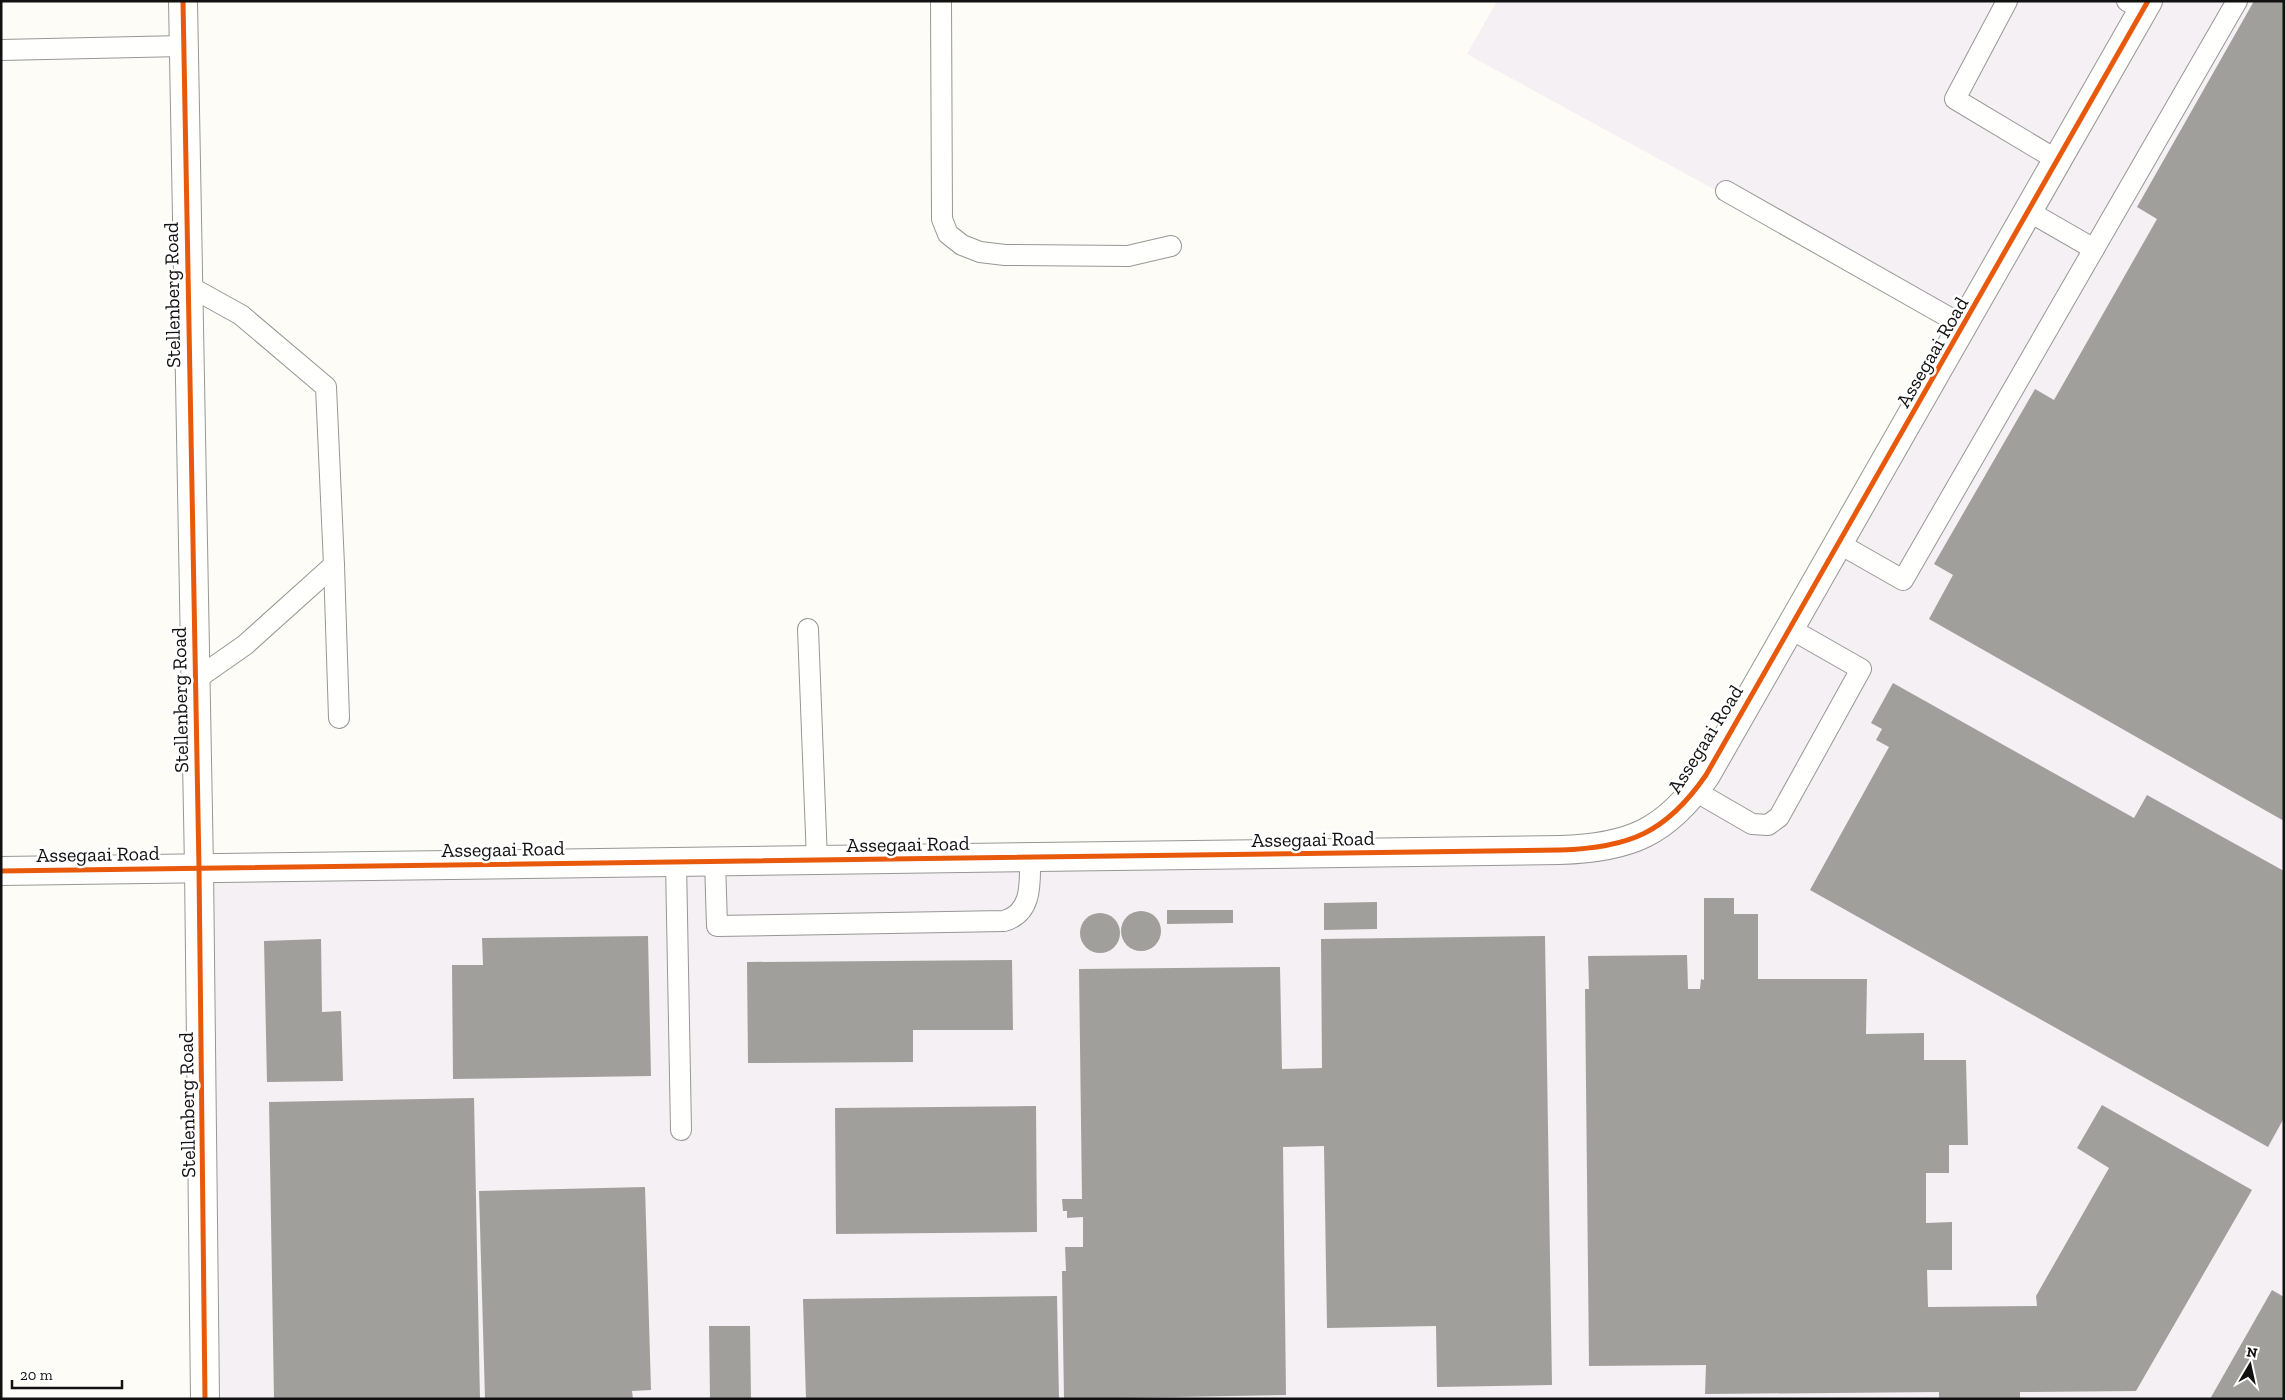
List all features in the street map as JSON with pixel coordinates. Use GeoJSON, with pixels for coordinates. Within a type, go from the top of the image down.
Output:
{"type":"FeatureCollection","features":[{"type":"Feature","properties":{"kind":"street","name":"Stellenberg Road"},"geometry":{"type":"LineString","coordinates":[[183,1],[199,868],[206,1399]]}},
{"type":"Feature","properties":{"kind":"street","name":"Assegaai Road"},"geometry":{"type":"LineString","coordinates":[[1,871],[1586,850],[1611,846],[1636,838],[1658,827],[1676,812],[1695,791],[1964,326],[2057,160],[2140,4]]}},
{"type":"Feature","properties":{"kind":"lane"},"geometry":{"type":"LineString","coordinates":[[941,1],[942,219],[948,234],[962,245],[980,252],[1005,254],[1128,256],[1171,246]]}},
{"type":"Feature","properties":{"kind":"lane"},"geometry":{"type":"LineString","coordinates":[[2007,1],[1955,99],[2057,160]]}},
{"type":"Feature","properties":{"kind":"lane"},"geometry":{"type":"LineString","coordinates":[[1838,543],[1903,580],[2237,1]]}},
{"type":"Feature","properties":{"kind":"lane"},"geometry":{"type":"LineString","coordinates":[[1,50],[183,46]]}},
{"type":"Feature","properties":{"kind":"lane"},"geometry":{"type":"LineString","coordinates":[[1726,191],[1964,326]]}},
{"type":"Feature","properties":{"kind":"lane"},"geometry":{"type":"LineString","coordinates":[[2028,211],[2094,249]]}},
{"type":"Feature","properties":{"kind":"lane"},"geometry":{"type":"LineString","coordinates":[[187,285],[241,315],[326,387],[339,718]]}},
{"type":"Feature","properties":{"kind":"lane"},"geometry":{"type":"LineString","coordinates":[[195,680],[245,645],[334,565]]}},
{"type":"Feature","properties":{"kind":"lane"},"geometry":{"type":"LineString","coordinates":[[1695,791],[1752,824],[1768,825],[1779,817],[1861,669],[1789,628]]}},
{"type":"Feature","properties":{"kind":"lane"},"geometry":{"type":"LineString","coordinates":[[808,629],[817,860]]}},
{"type":"Feature","properties":{"kind":"lane"},"geometry":{"type":"LineString","coordinates":[[715,861],[717,926],[727,926],[1004,921],[1020,914],[1024,907],[1030,888],[1030,857]]}},
{"type":"Feature","properties":{"kind":"lane"},"geometry":{"type":"LineString","coordinates":[[676,862],[681,1130]]}},
{"type":"Feature","properties":{"kind":"shaded area"},"geometry":{"type":"Polygon","coordinates":[[[1497,1],[2284,1],[2284,1399],[210,1399],[204,873],[1585,852],[1660,829],[1965,327],[1467,54],[1497,1]]]}},
{"type":"Feature","properties":{"kind":"building"},"geometry":{"type":"Polygon","coordinates":[[[2254,1],[2284,1],[2284,821],[1929,619],[1953,575],[1934,564],[2035,389],[2054,400],[2157,219],[2137,207],[2254,1]]]}},
{"type":"Feature","properties":{"kind":"building"},"geometry":{"type":"Polygon","coordinates":[[[1893,683],[2134,818],[2147,795],[2284,871],[2284,1118],[2268,1147],[1810,890],[1889,747],[1876,740],[1882,729],[1871,723],[1893,683]]]}},
{"type":"Feature","properties":{"kind":"building"},"geometry":{"type":"Polygon","coordinates":[[[1704,898],[1734,898],[1734,914],[1758,914],[1758,979],[1867,979],[1866,1034],[1924,1033],[1924,1060],[1966,1060],[1968,1145],[1949,1145],[1949,1173],[1926,1173],[1926,1223],[1952,1222],[1952,1270],[1927,1270],[1928,1307],[2037,1306],[2036,1296],[2109,1168],[2077,1148],[2102,1105],[2252,1190],[2136,1391],[2020,1392],[2020,1399],[1939,1399],[1939,1392],[1705,1394],[1706,1365],[1589,1366],[1585,989],[1589,989],[1588,956],[1687,955],[1688,989],[1700,989],[1701,979],[1704,980],[1704,898]]]}},
{"type":"Feature","properties":{"kind":"building"},"geometry":{"type":"Polygon","coordinates":[[[1377,902],[1377,929],[1324,930],[1324,903],[1377,902]]]}},
{"type":"Feature","properties":{"kind":"building"},"geometry":{"type":"Polygon","coordinates":[[[1167,910],[1233,910],[1233,923],[1167,924],[1167,910]]]}},
{"type":"Feature","properties":{"kind":"building"},"geometry":{"type":"Polygon","coordinates":[[[1141,911],[1155,917],[1161,931],[1155,945],[1141,951],[1127,945],[1121,931],[1127,917],[1141,911]]]}},
{"type":"Feature","properties":{"kind":"building"},"geometry":{"type":"Polygon","coordinates":[[[1100,913],[1114,919],[1120,933],[1114,947],[1100,953],[1086,947],[1080,933],[1086,919],[1100,913]]]}},
{"type":"Feature","properties":{"kind":"building"},"geometry":{"type":"Polygon","coordinates":[[[648,936],[651,1076],[453,1079],[452,965],[483,965],[482,938],[648,936]]]}},
{"type":"Feature","properties":{"kind":"building"},"geometry":{"type":"Polygon","coordinates":[[[1545,936],[1552,1385],[1437,1387],[1436,1326],[1327,1328],[1324,1146],[1283,1147],[1286,1395],[1064,1399],[1062,1271],[1066,1271],[1065,1247],[1083,1247],[1083,1217],[1067,1218],[1067,1211],[1063,1211],[1062,1199],[1082,1199],[1079,969],[1280,967],[1282,1069],[1322,1068],[1321,939],[1545,936]]]}},
{"type":"Feature","properties":{"kind":"building"},"geometry":{"type":"Polygon","coordinates":[[[321,939],[322,1012],[341,1011],[343,1081],[267,1082],[264,941],[321,939]]]}},
{"type":"Feature","properties":{"kind":"building"},"geometry":{"type":"Polygon","coordinates":[[[1012,960],[1013,1030],[913,1030],[913,1062],[748,1063],[747,962],[1012,960]]]}},
{"type":"Feature","properties":{"kind":"building"},"geometry":{"type":"Polygon","coordinates":[[[474,1098],[480,1399],[274,1399],[269,1102],[474,1098]]]}},
{"type":"Feature","properties":{"kind":"building"},"geometry":{"type":"Polygon","coordinates":[[[1036,1106],[1037,1232],[836,1234],[835,1108],[1036,1106]]]}},
{"type":"Feature","properties":{"kind":"building"},"geometry":{"type":"Polygon","coordinates":[[[645,1187],[651,1390],[632,1391],[633,1399],[485,1399],[479,1191],[645,1187]]]}},
{"type":"Feature","properties":{"kind":"building"},"geometry":{"type":"Polygon","coordinates":[[[2272,1290],[2284,1297],[2284,1399],[2210,1399],[2272,1290]]]}},
{"type":"Feature","properties":{"kind":"building"},"geometry":{"type":"Polygon","coordinates":[[[1057,1296],[1059,1399],[806,1399],[803,1299],[1057,1296]]]}},
{"type":"Feature","properties":{"kind":"building"},"geometry":{"type":"Polygon","coordinates":[[[709,1326],[750,1326],[751,1399],[710,1399],[709,1326]]]}},
{"type":"Feature","properties":{"kind":"cycle path"},"geometry":{"type":"LineString","coordinates":[[183,1],[199,868],[205,1399]]}},
{"type":"Feature","properties":{"kind":"cycle path"},"geometry":{"type":"LineString","coordinates":[[1,871],[1560,850],[1606,846],[1644,834],[1676,811],[1706,775],[2148,1]]}}]}
